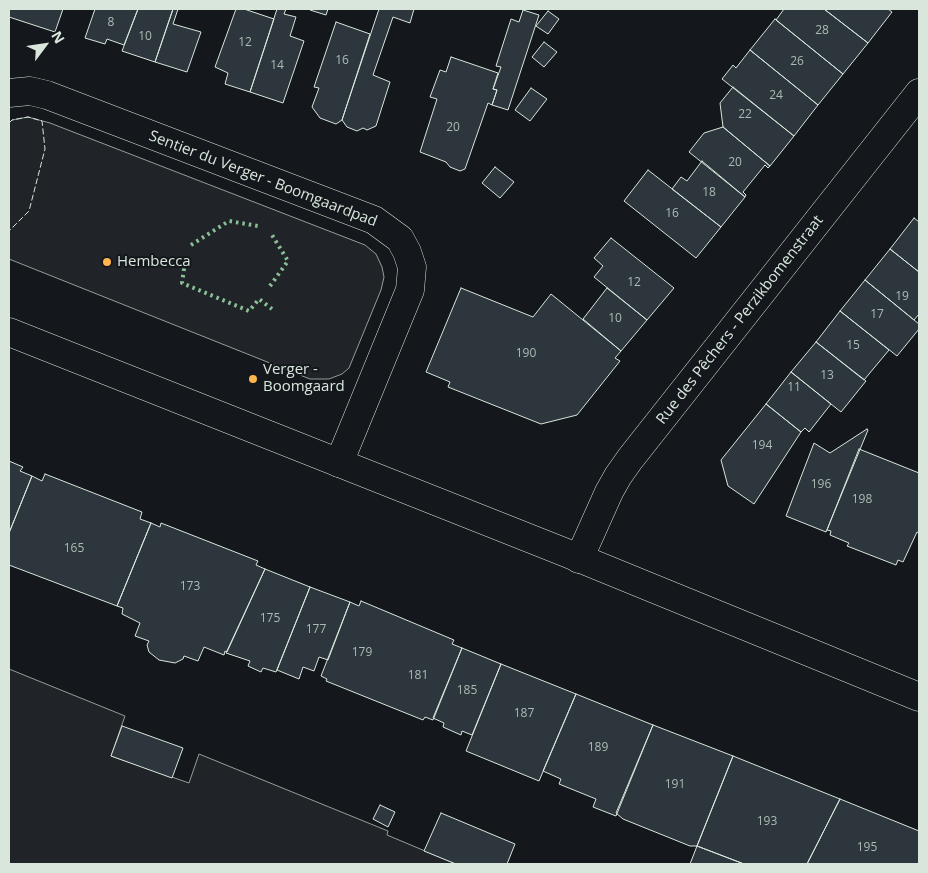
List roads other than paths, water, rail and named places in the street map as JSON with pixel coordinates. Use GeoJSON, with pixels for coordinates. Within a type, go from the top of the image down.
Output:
{"type":"FeatureCollection","features":[{"type":"Feature","properties":{"kind":"street","name":"Sentier du Verger - Boomgaardpad"},"geometry":{"type":"LineString","coordinates":[[9,93],[30,92],[56,99],[374,220],[400,238],[412,267],[410,290],[339,463]]}},
{"type":"Feature","properties":{"kind":"street","name":"Rue des Pêchers - Perzikbomenstraat"},"geometry":{"type":"LineString","coordinates":[[580,559],[609,492],[622,470],[919,93]]}},
{"type":"Feature","properties":{"kind":"street"},"geometry":{"type":"LineString","coordinates":[[9,332],[580,559],[919,697]]}},
{"type":"Feature","properties":{"kind":"place","name":"Hembecca"},"geometry":{"type":"Point","coordinates":[107,262]}},
{"type":"Feature","properties":{"kind":"place","name":"Verger - Boomgaard"},"geometry":{"type":"Point","coordinates":[253,379]}}]}
